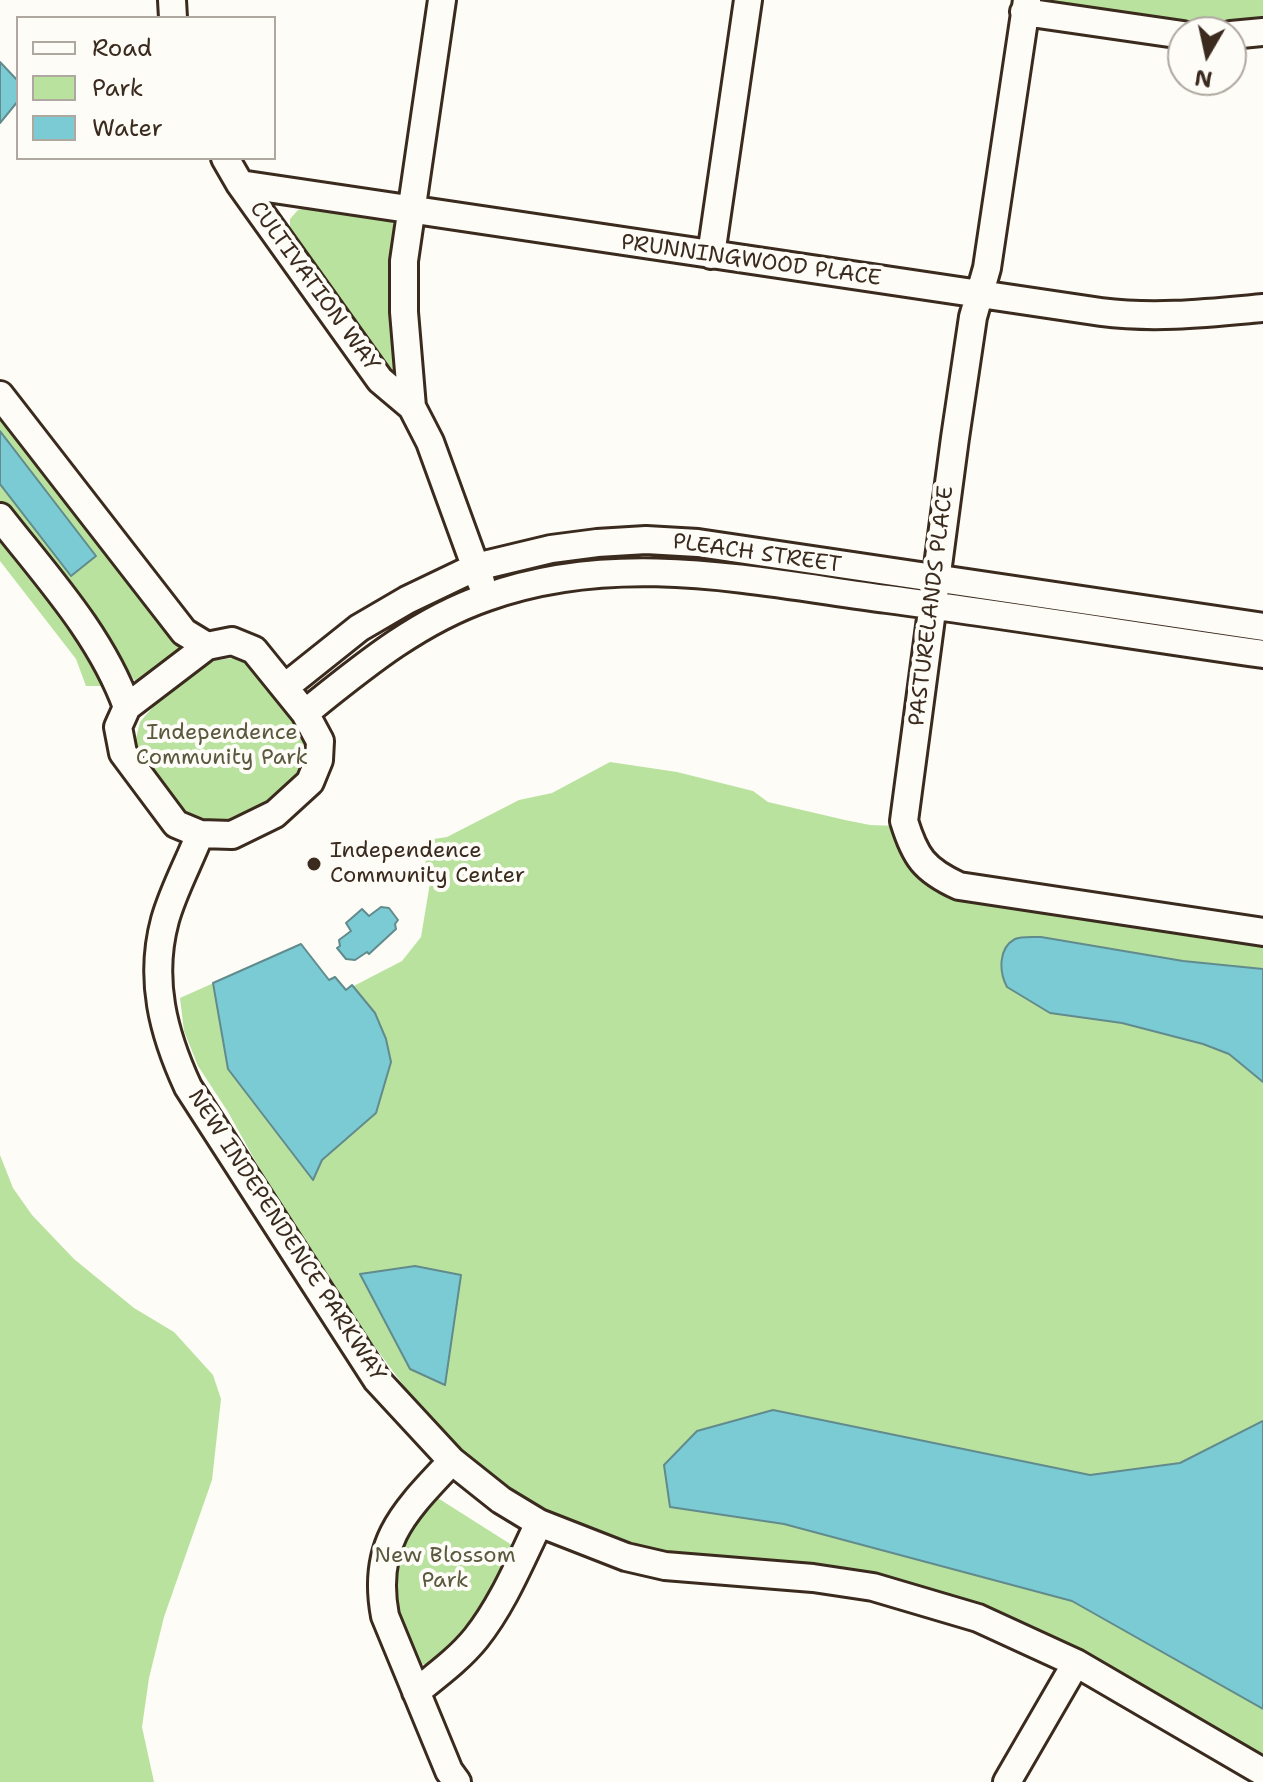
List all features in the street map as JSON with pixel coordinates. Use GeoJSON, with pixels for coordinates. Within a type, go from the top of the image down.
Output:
{"type":"FeatureCollection","features":[{"type":"Feature","properties":{"kind":"street","name":"CULTIVATION WAY"},"geometry":{"type":"LineString","coordinates":[[442,0],[404,261],[404,312],[412,407],[430,442],[485,597]]}},
{"type":"Feature","properties":{"kind":"street"},"geometry":{"type":"LineString","coordinates":[[711,255],[748,0]]}},
{"type":"Feature","properties":{"kind":"street"},"geometry":{"type":"LineString","coordinates":[[1026,6],[1167,32]]}},
{"type":"Feature","properties":{"kind":"street","name":"PASTURELANDS PLACE"},"geometry":{"type":"LineString","coordinates":[[1026,6],[987,268],[973,317],[904,821],[918,857],[929,870],[959,886],[1263,932]]}},
{"type":"Feature","properties":{"kind":"street","name":"CULTIVATION WAY"},"geometry":{"type":"LineString","coordinates":[[226,160],[240,184],[380,380],[412,407]]}},
{"type":"Feature","properties":{"kind":"street","name":"PRUNNINGWOOD PLACE"},"geometry":{"type":"LineString","coordinates":[[240,184],[1141,317],[1263,308]]}},
{"type":"Feature","properties":{"kind":"street"},"geometry":{"type":"LineString","coordinates":[[0,395],[184,632],[207,646]]}},
{"type":"Feature","properties":{"kind":"street"},"geometry":{"type":"LineString","coordinates":[[0,517],[105,656],[127,707]]}},
{"type":"Feature","properties":{"kind":"street","name":"PLEACH STREET"},"geometry":{"type":"LineString","coordinates":[[285,687],[359,628],[407,600],[476,567],[551,549],[646,540],[698,543],[1263,627]]}},
{"type":"Feature","properties":{"kind":"street","name":"PLEACH STREET"},"geometry":{"type":"LineString","coordinates":[[305,713],[404,637],[485,597],[542,581],[582,574],[647,571],[737,578],[1263,654]]}},
{"type":"Feature","properties":{"kind":"street"},"geometry":{"type":"LineString","coordinates":[[232,641],[254,650],[285,687],[305,713],[320,741],[319,760],[310,782],[275,814],[232,835],[200,834],[176,824],[123,753],[118,727],[127,707],[207,646],[232,641]]}},
{"type":"Feature","properties":{"kind":"street","name":"NEW INDEPENDENCE PARKWAY"},"geometry":{"type":"LineString","coordinates":[[200,834],[166,918],[158,952],[157,989],[175,1059],[188,1087],[377,1380],[452,1461],[501,1500],[539,1523],[626,1557],[665,1566],[813,1578],[873,1587],[978,1618],[1076,1663],[1263,1772]]}},
{"type":"Feature","properties":{"kind":"street"},"geometry":{"type":"LineString","coordinates":[[452,1461],[414,1502],[391,1535],[382,1562],[380,1590],[385,1616],[449,1771],[457,1782]]}},
{"type":"Feature","properties":{"kind":"street"},"geometry":{"type":"LineString","coordinates":[[416,1692],[457,1658],[476,1637],[497,1608],[539,1523]]}},
{"type":"Feature","properties":{"kind":"street"},"geometry":{"type":"LineString","coordinates":[[1007,1782],[1076,1663]]}},
{"type":"Feature","properties":{"kind":"green space"},"geometry":{"type":"Polygon","coordinates":[[[1046,0],[1263,0],[1263,27],[1247,28],[1247,16],[1167,16],[1167,28],[1050,8],[1046,0]]]}},
{"type":"Feature","properties":{"kind":"green space"},"geometry":{"type":"Polygon","coordinates":[[[316,206],[383,217],[391,220],[396,229],[399,372],[393,374],[387,371],[290,236],[290,219],[298,210],[316,206]]]}},
{"type":"Feature","properties":{"kind":"green space"},"geometry":{"type":"Polygon","coordinates":[[[0,411],[185,650],[139,686],[0,504],[0,411]]]}},
{"type":"Feature","properties":{"kind":"green space"},"geometry":{"type":"Polygon","coordinates":[[[0,536],[111,686],[86,686],[76,659],[0,561],[0,536]]]}},
{"type":"Feature","properties":{"kind":"green space","name":"Independence Community Park"},"geometry":{"type":"Polygon","coordinates":[[[233,658],[251,666],[305,734],[306,755],[300,773],[276,794],[257,809],[223,826],[188,817],[142,762],[135,743],[140,722],[166,692],[212,661],[233,658]]]}},
{"type":"Feature","properties":{"kind":"green space"},"geometry":{"type":"Polygon","coordinates":[[[610,762],[677,772],[753,791],[768,802],[845,820],[898,826],[947,894],[994,905],[1263,943],[1263,1760],[1039,1632],[642,1551],[537,1510],[469,1460],[436,1429],[331,1288],[198,1066],[184,1031],[180,998],[301,944],[329,980],[335,977],[346,990],[402,961],[421,937],[432,871],[425,869],[427,840],[447,837],[519,800],[552,793],[610,762]]]}},
{"type":"Feature","properties":{"kind":"green space"},"geometry":{"type":"Polygon","coordinates":[[[0,1155],[13,1188],[32,1215],[74,1259],[134,1308],[174,1332],[213,1375],[221,1399],[212,1480],[164,1617],[149,1678],[142,1727],[154,1782],[0,1782],[0,1155]]]}},
{"type":"Feature","properties":{"kind":"green space","name":"New Blossom Park"},"geometry":{"type":"Polygon","coordinates":[[[433,1495],[515,1547],[483,1611],[435,1665],[414,1664],[390,1600],[393,1555],[433,1495]]]}},
{"type":"Feature","properties":{"kind":"water"},"geometry":{"type":"Polygon","coordinates":[[[0,62],[16,79],[16,103],[0,123],[0,62]]]}},
{"type":"Feature","properties":{"kind":"water"},"geometry":{"type":"Polygon","coordinates":[[[0,431],[96,556],[71,576],[0,484],[0,431]]]}},
{"type":"Feature","properties":{"kind":"water"},"geometry":{"type":"Polygon","coordinates":[[[381,907],[389,908],[398,920],[396,929],[369,954],[367,952],[355,960],[346,959],[337,948],[340,946],[339,940],[351,931],[346,923],[362,909],[369,916],[381,907]]]}},
{"type":"Feature","properties":{"kind":"water"},"geometry":{"type":"Polygon","coordinates":[[[1041,937],[1183,961],[1263,969],[1263,1082],[1229,1054],[1203,1044],[1122,1023],[1050,1013],[1007,987],[1002,974],[1005,948],[1018,938],[1041,937]]]}},
{"type":"Feature","properties":{"kind":"water"},"geometry":{"type":"Polygon","coordinates":[[[301,944],[329,980],[335,977],[346,990],[352,985],[375,1013],[391,1062],[376,1113],[322,1160],[313,1180],[228,1069],[213,983],[301,944]]]}},
{"type":"Feature","properties":{"kind":"water"},"geometry":{"type":"Polygon","coordinates":[[[415,1266],[461,1275],[445,1385],[410,1369],[360,1274],[415,1266]]]}},
{"type":"Feature","properties":{"kind":"water"},"geometry":{"type":"Polygon","coordinates":[[[773,1410],[1090,1475],[1180,1463],[1263,1421],[1263,1709],[1072,1601],[784,1524],[670,1507],[664,1465],[697,1431],[773,1410]]]}},
{"type":"Feature","properties":{"kind":"place","name":"Independence Community Center"},"geometry":{"type":"Point","coordinates":[314,864]}}]}
